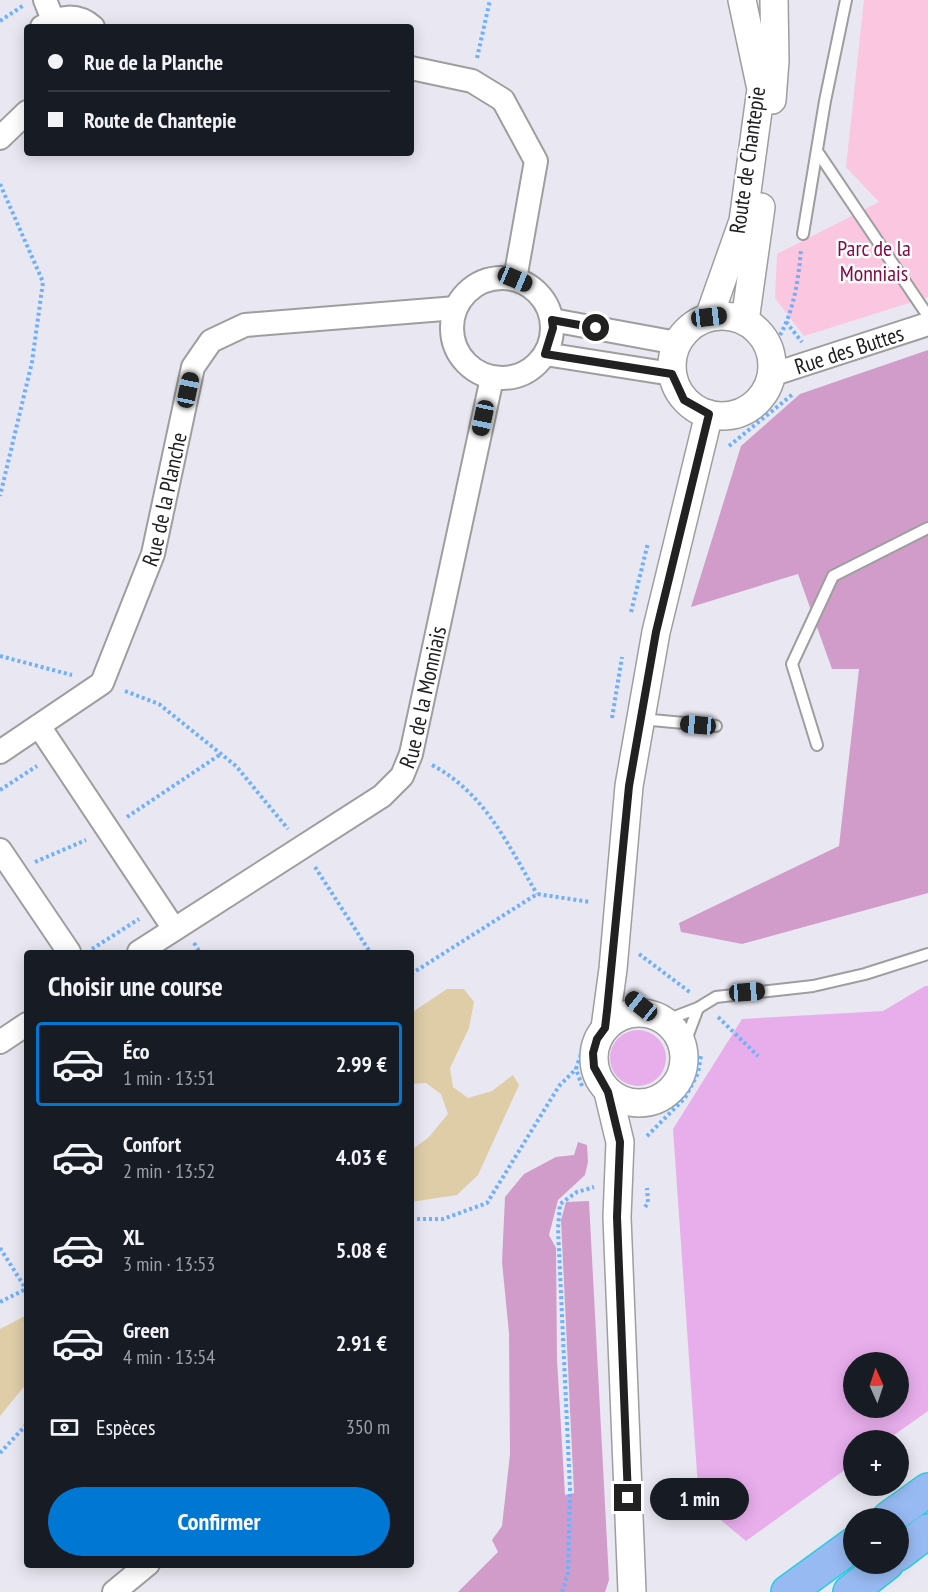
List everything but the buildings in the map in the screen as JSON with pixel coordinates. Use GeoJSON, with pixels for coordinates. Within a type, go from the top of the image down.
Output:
{"type":"FeatureCollection","features":[{"type":"Feature","properties":{"kind":"highway"},"geometry":{"type":"LineString","coordinates":[[903,1508],[928,1490]]}},
{"type":"Feature","properties":{"kind":"highway"},"geometry":{"type":"LineString","coordinates":[[909,1546],[928,1531]]}},
{"type":"Feature","properties":{"kind":"highway"},"geometry":{"type":"LineString","coordinates":[[788,1592],[843,1552]]}},
{"type":"Feature","properties":{"kind":"highway"},"geometry":{"type":"LineString","coordinates":[[850,1592],[873,1574]]}},
{"type":"Feature","properties":{"kind":"street","name":"Route de Chantepie"},"geometry":{"type":"LineString","coordinates":[[709,317],[743,221],[761,89],[742,0]]}},
{"type":"Feature","properties":{"kind":"street","name":"Route de Chantepie"},"geometry":{"type":"LineString","coordinates":[[745,321],[765,183],[775,60],[774,0]]}},
{"type":"Feature","properties":{"kind":"street"},"geometry":{"type":"LineString","coordinates":[[46,16],[80,15]]}},
{"type":"Feature","properties":{"kind":"street"},"geometry":{"type":"LineString","coordinates":[[414,69],[472,81],[503,100],[536,161],[515,279]]}},
{"type":"Feature","properties":{"kind":"street"},"geometry":{"type":"LineString","coordinates":[[0,138],[24,115]]}},
{"type":"Feature","properties":{"kind":"street"},"geometry":{"type":"LineString","coordinates":[[497,278],[515,279],[528,284],[541,295],[550,310],[553,328],[545,354],[526,373],[509,378],[492,378],[468,365],[454,343],[452,326],[456,308],[466,293],[480,283],[497,278]]}},
{"type":"Feature","properties":{"kind":"street","name":"Rue de la Planche"},"geometry":{"type":"LineString","coordinates":[[102,683],[153,554],[193,367],[211,341],[245,325],[456,308]]}},
{"type":"Feature","properties":{"kind":"street"},"geometry":{"type":"LineString","coordinates":[[721,316],[745,321],[755,329],[770,362],[760,397],[741,412],[725,416],[709,414],[684,400],[672,374],[672,358],[677,343],[691,327],[709,317],[721,316]]}},
{"type":"Feature","properties":{"kind":"street"},"geometry":{"type":"LineString","coordinates":[[552,320],[677,343]]}},
{"type":"Feature","properties":{"kind":"street","name":"Rue des Buttes"},"geometry":{"type":"LineString","coordinates":[[770,362],[928,324]]}},
{"type":"Feature","properties":{"kind":"street"},"geometry":{"type":"LineString","coordinates":[[545,354],[672,374]]}},
{"type":"Feature","properties":{"kind":"street","name":"Rue de la Monniais"},"geometry":{"type":"LineString","coordinates":[[142,950],[382,795],[402,776],[411,754],[492,378]]}},
{"type":"Feature","properties":{"kind":"street"},"geometry":{"type":"LineString","coordinates":[[605,1028],[613,969],[629,786],[656,632],[709,414]]}},
{"type":"Feature","properties":{"kind":"street"},"geometry":{"type":"LineString","coordinates":[[0,752],[102,683]]}},
{"type":"Feature","properties":{"kind":"street"},"geometry":{"type":"LineString","coordinates":[[39,726],[174,929]]}},
{"type":"Feature","properties":{"kind":"street"},"geometry":{"type":"LineString","coordinates":[[0,850],[68,950]]}},
{"type":"Feature","properties":{"kind":"street"},"geometry":{"type":"LineString","coordinates":[[608,1092],[621,1100],[636,1103],[651,1101],[663,1096],[677,1081],[693,1047],[672,1028],[630,997],[613,969]]}},
{"type":"Feature","properties":{"kind":"street"},"geometry":{"type":"LineString","coordinates":[[633,1142],[594,1067],[593,1053],[597,1039],[605,1028],[627,1014],[658,1018]]}},
{"type":"Feature","properties":{"kind":"street"},"geometry":{"type":"LineString","coordinates":[[0,1042],[24,1026]]}},
{"type":"Feature","properties":{"kind":"street"},"geometry":{"type":"LineString","coordinates":[[632,1592],[617,1217],[633,1142],[651,1101]]}},
{"type":"Feature","properties":{"kind":"street"},"geometry":{"type":"LineString","coordinates":[[114,1592],[143,1568]]}},
{"type":"Feature","properties":{"kind":"lane"},"geometry":{"type":"LineString","coordinates":[[803,234],[819,154],[825,101],[846,0]]}},
{"type":"Feature","properties":{"kind":"lane"},"geometry":{"type":"LineString","coordinates":[[819,154],[928,316]]}},
{"type":"Feature","properties":{"kind":"lane"},"geometry":{"type":"LineString","coordinates":[[817,745],[792,664],[833,576],[928,528]]}},
{"type":"Feature","properties":{"kind":"lane"},"geometry":{"type":"LineString","coordinates":[[641,719],[716,726]]}},
{"type":"Feature","properties":{"kind":"lane"},"geometry":{"type":"LineString","coordinates":[[658,1018],[702,1006],[716,997],[813,986],[865,974],[928,954]]}},
{"type":"Feature","properties":{"kind":"lane"},"geometry":{"type":"LineString","coordinates":[[693,1047],[702,1006]]}},
{"type":"Feature","properties":{"kind":"path"},"geometry":{"type":"LineString","coordinates":[[0,21],[32,0]]}},
{"type":"Feature","properties":{"kind":"path"},"geometry":{"type":"LineString","coordinates":[[472,81],[490,0]]}},
{"type":"Feature","properties":{"kind":"path"},"geometry":{"type":"LineString","coordinates":[[0,184],[43,282],[32,362],[2,472],[0,496]]}},
{"type":"Feature","properties":{"kind":"path"},"geometry":{"type":"LineString","coordinates":[[770,362],[782,335],[794,296],[803,234]]}},
{"type":"Feature","properties":{"kind":"path"},"geometry":{"type":"LineString","coordinates":[[786,322],[803,344]]}},
{"type":"Feature","properties":{"kind":"path"},"geometry":{"type":"LineString","coordinates":[[729,446],[749,432],[798,388]]}},
{"type":"Feature","properties":{"kind":"path"},"geometry":{"type":"LineString","coordinates":[[0,656],[102,683],[159,704],[236,766],[301,846],[369,950]]}},
{"type":"Feature","properties":{"kind":"path"},"geometry":{"type":"LineString","coordinates":[[0,790],[56,754]]}},
{"type":"Feature","properties":{"kind":"path"},"geometry":{"type":"LineString","coordinates":[[411,754],[443,771],[486,807],[537,894]]}},
{"type":"Feature","properties":{"kind":"path"},"geometry":{"type":"LineString","coordinates":[[414,972],[537,894],[590,902]]}},
{"type":"Feature","properties":{"kind":"path"},"geometry":{"type":"LineString","coordinates":[[640,954],[758,1056]]}},
{"type":"Feature","properties":{"kind":"path"},"geometry":{"type":"LineString","coordinates":[[633,1142],[647,1133],[684,1098],[698,1073],[693,1047]]}},
{"type":"Feature","properties":{"kind":"path"},"geometry":{"type":"LineString","coordinates":[[414,1219],[442,1219],[487,1203],[559,1086],[576,1069]]}},
{"type":"Feature","properties":{"kind":"path"},"geometry":{"type":"LineString","coordinates":[[617,1217],[641,1214],[648,1203],[646,1182]]}},
{"type":"Feature","properties":{"kind":"path"},"geometry":{"type":"LineString","coordinates":[[562,1592],[568,1573],[570,1489],[558,1229],[560,1204],[577,1192],[598,1186]]}},
{"type":"Feature","properties":{"kind":"path"},"geometry":{"type":"LineString","coordinates":[[0,1248],[24,1286]]}},
{"type":"Feature","properties":{"kind":"path"},"geometry":{"type":"LineString","coordinates":[[0,1302],[24,1290]]}},
{"type":"Feature","properties":{"kind":"path"},"geometry":{"type":"LineString","coordinates":[[0,1453],[24,1427]]}},
{"type":"Feature","properties":{"kind":"shaded area"},"geometry":{"type":"Polygon","coordinates":[[[928,350],[928,893],[742,944],[681,932],[679,923],[839,846],[859,669],[832,669],[798,574],[691,607],[741,446],[800,394],[928,350]]]}},
{"type":"Feature","properties":{"kind":"shaded area"},"geometry":{"type":"Polygon","coordinates":[[[928,986],[928,1411],[901,1430],[843,1430],[843,1471],[746,1541],[699,1502],[673,1129],[742,1019],[883,1011],[928,986]]]}},
{"type":"Feature","properties":{"kind":"shaded area"},"geometry":{"type":"Polygon","coordinates":[[[447,989],[464,989],[474,1002],[469,1028],[450,1068],[453,1087],[468,1098],[492,1091],[513,1075],[519,1085],[478,1175],[457,1195],[414,1202],[414,1148],[428,1138],[448,1114],[441,1094],[426,1083],[414,1084],[414,1011],[447,989]]]}},
{"type":"Feature","properties":{"kind":"shaded area"},"geometry":{"type":"Polygon","coordinates":[[[632,1030],[644,1030],[654,1034],[662,1042],[666,1058],[662,1074],[654,1082],[644,1086],[632,1086],[622,1082],[614,1074],[610,1064],[610,1052],[614,1042],[622,1034],[632,1030]]]}},
{"type":"Feature","properties":{"kind":"shaded area"},"geometry":{"type":"Polygon","coordinates":[[[578,1142],[587,1145],[588,1162],[585,1175],[558,1200],[549,1235],[556,1248],[557,1359],[565,1495],[574,1493],[561,1220],[566,1202],[589,1201],[609,1580],[605,1592],[458,1592],[498,1552],[492,1540],[502,1526],[510,1454],[509,1333],[502,1262],[505,1197],[524,1174],[556,1157],[574,1155],[578,1142]]]}},
{"type":"Feature","properties":{"kind":"shaded area"},"geometry":{"type":"Polygon","coordinates":[[[24,1317],[24,1387],[0,1416],[0,1329],[24,1317]]]}},
{"type":"Feature","properties":{"kind":"green space","name":"Parc de la Monniais"},"geometry":{"type":"Polygon","coordinates":[[[864,0],[928,0],[928,297],[804,336],[775,298],[777,254],[879,202],[846,167],[864,0]]]}},
{"type":"Feature","properties":{"kind":"route"},"geometry":{"type":"LineString","coordinates":[[596,328],[552,320],[553,328],[545,354],[672,374],[676,388],[684,400],[695,409],[709,414],[656,632],[629,786],[613,969],[605,1028],[597,1039],[593,1053],[594,1067],[599,1081],[608,1092],[620,1142],[617,1217],[628,1498]]}}]}
